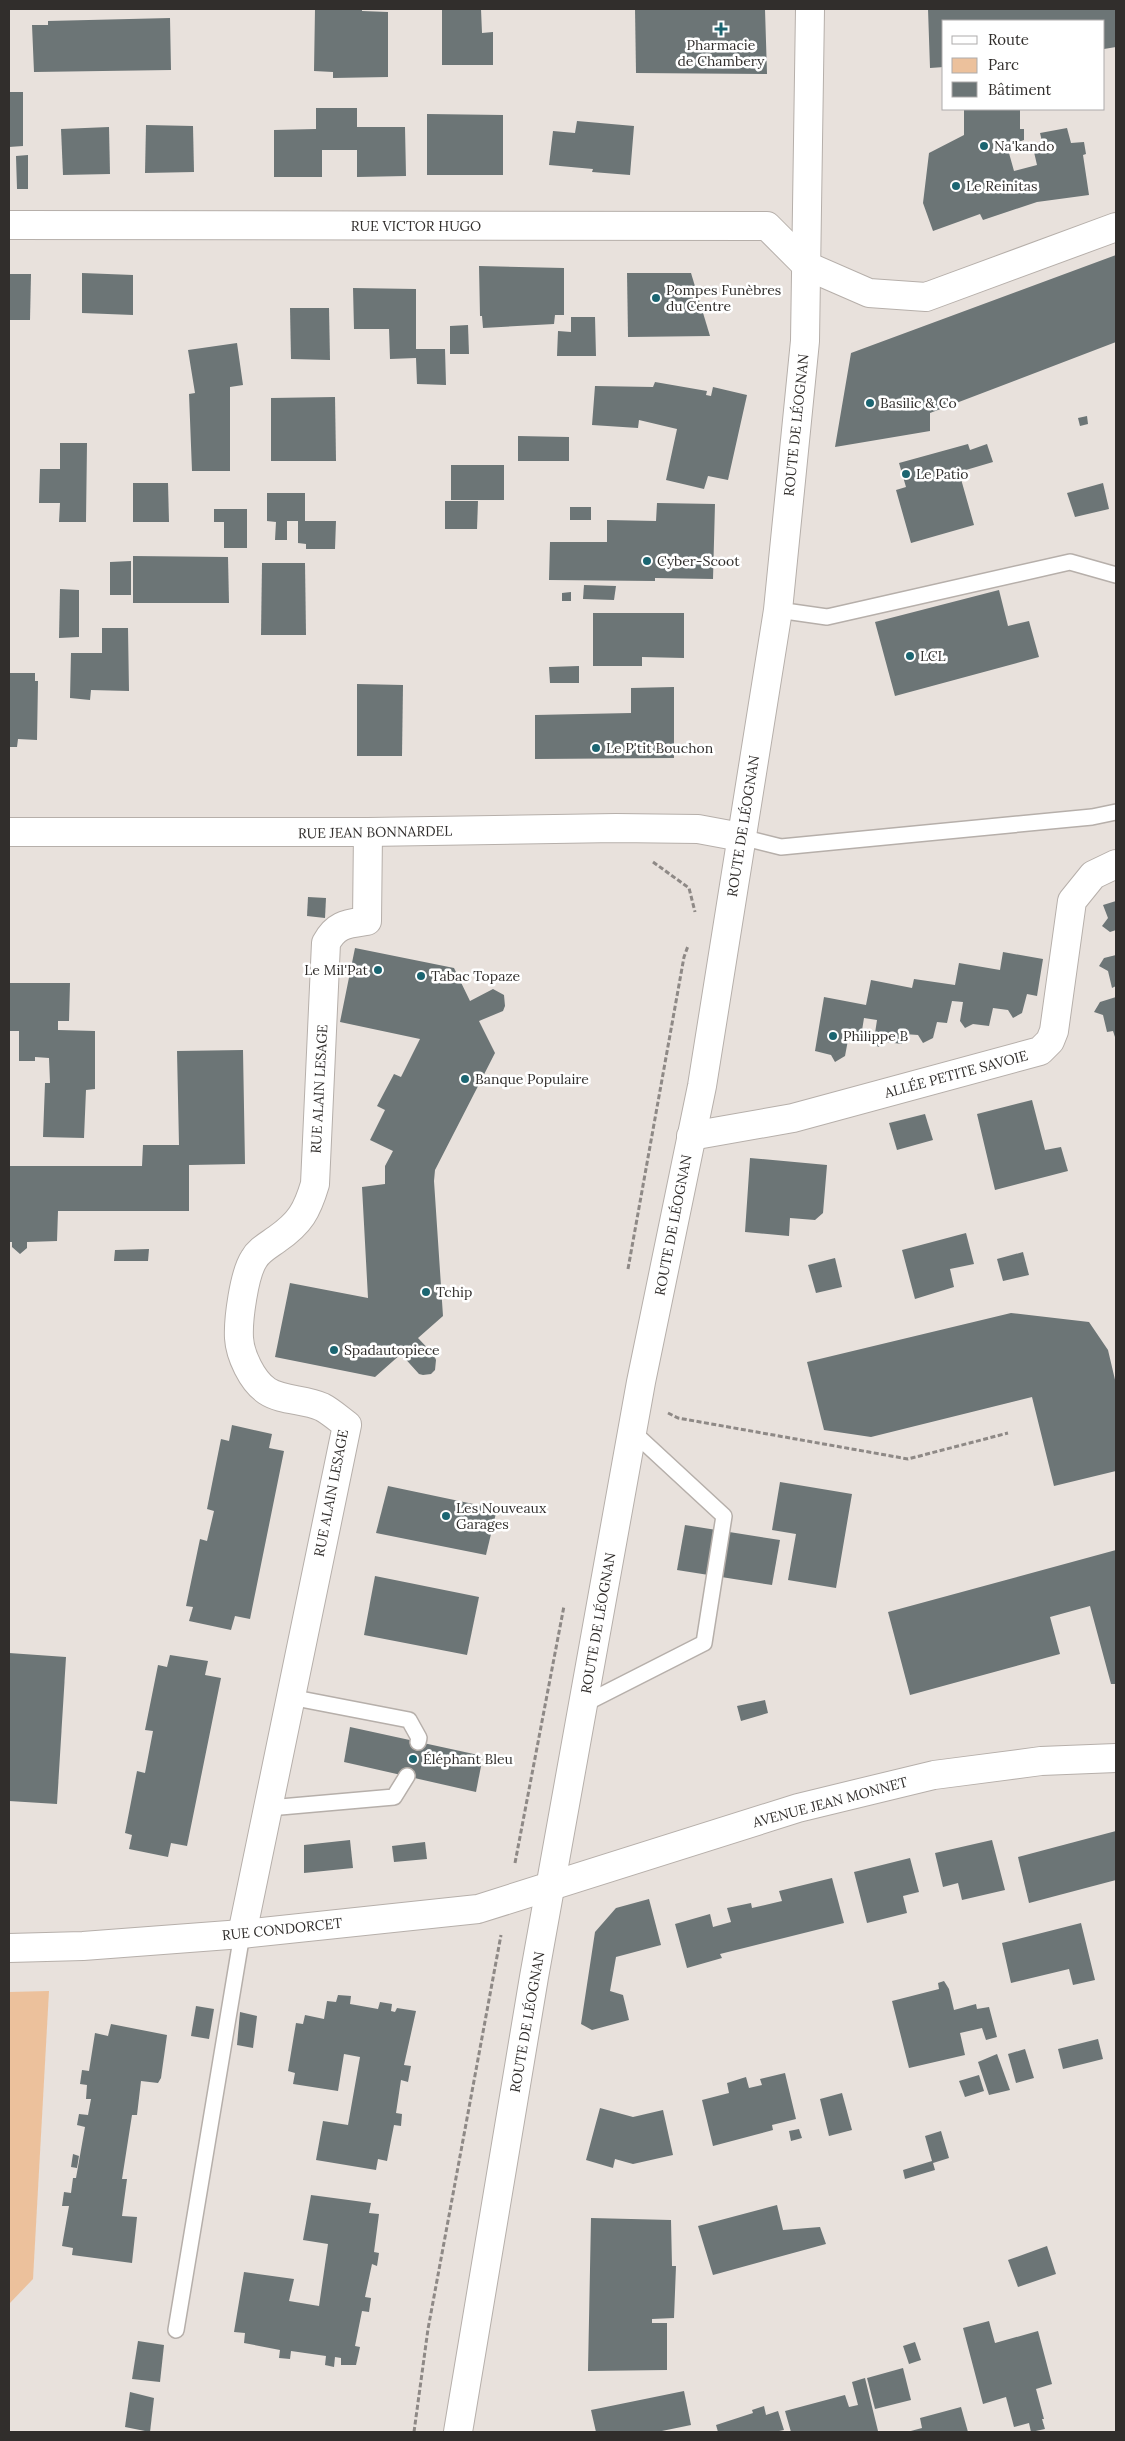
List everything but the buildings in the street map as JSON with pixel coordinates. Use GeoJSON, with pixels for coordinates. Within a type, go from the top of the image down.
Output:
{"type":"FeatureCollection","features":[{"type":"Feature","properties":{"kind":"street","name":"ROUTE DE LÉOGNAN"},"geometry":{"type":"LineString","coordinates":[[458,2432],[551,1887],[632,1431],[702,1086],[778,610],[805,341],[810,9]]}},
{"type":"Feature","properties":{"kind":"street","name":"RUE VICTOR HUGO"},"geometry":{"type":"LineString","coordinates":[[9,224],[767,226],[807,266]]}},
{"type":"Feature","properties":{"kind":"street"},"geometry":{"type":"LineString","coordinates":[[807,266],[869,293],[926,297],[1116,227]]}},
{"type":"Feature","properties":{"kind":"street","name":"RUE JEAN BONNARDEL"},"geometry":{"type":"LineString","coordinates":[[9,832],[368,832],[616,828],[698,830],[741,837]]}},
{"type":"Feature","properties":{"kind":"street","name":"RUE ALAIN LESAGE"},"geometry":{"type":"LineString","coordinates":[[242,1934],[347,1424],[322,1407],[267,1391],[256,1380],[246,1361],[239,1339],[240,1319],[247,1279],[254,1259],[263,1249],[297,1223],[308,1208],[315,1184],[326,943],[332,931],[347,924],[368,921],[368,832]]}},
{"type":"Feature","properties":{"kind":"street","name":"ALLÉE PETITE SAVOIE"},"geometry":{"type":"LineString","coordinates":[[691,1136],[793,1118],[1040,1051],[1050,1041],[1054,1031],[1072,901],[1093,875],[1116,864]]}},
{"type":"Feature","properties":{"kind":"street","name":"AVENUE JEAN MONNET"},"geometry":{"type":"LineString","coordinates":[[551,1887],[798,1808],[934,1775],[1041,1761],[1116,1758]]}},
{"type":"Feature","properties":{"kind":"street","name":"RUE CONDORCET"},"geometry":{"type":"LineString","coordinates":[[9,1948],[83,1946],[242,1934],[478,1909],[551,1887]]}},
{"type":"Feature","properties":{"kind":"lane"},"geometry":{"type":"LineString","coordinates":[[778,610],[827,617],[1070,562],[1116,575]]}},
{"type":"Feature","properties":{"kind":"lane"},"geometry":{"type":"LineString","coordinates":[[741,837],[781,847],[1092,817],[1116,812]]}},
{"type":"Feature","properties":{"kind":"lane"},"geometry":{"type":"LineString","coordinates":[[584,1704],[704,1644],[724,1516],[632,1431]]}},
{"type":"Feature","properties":{"kind":"lane"},"geometry":{"type":"LineString","coordinates":[[290,1697],[409,1720],[419,1738],[418,1742]]}},
{"type":"Feature","properties":{"kind":"lane"},"geometry":{"type":"LineString","coordinates":[[269,1808],[394,1797],[407,1776]]}},
{"type":"Feature","properties":{"kind":"lane"},"geometry":{"type":"LineString","coordinates":[[176,2330],[242,1934]]}},
{"type":"Feature","properties":{"kind":"path"},"geometry":{"type":"LineString","coordinates":[[616,828],[626,843],[688,888],[696,914]]}},
{"type":"Feature","properties":{"kind":"path"},"geometry":{"type":"LineString","coordinates":[[626,1276],[684,957],[691,940]]}},
{"type":"Feature","properties":{"kind":"path"},"geometry":{"type":"LineString","coordinates":[[638,1398],[678,1418],[908,1459],[1008,1432]]}},
{"type":"Feature","properties":{"kind":"path"},"geometry":{"type":"LineString","coordinates":[[414,2432],[428,2329],[566,1597]]}},
{"type":"Feature","properties":{"kind":"green space"},"geometry":{"type":"Polygon","coordinates":[[[49,1991],[33,2279],[9,2304],[9,1992],[49,1991]]]}},
{"type":"Feature","properties":{"kind":"place","name":"Pharmacie de Chambery"},"geometry":{"type":"Point","coordinates":[721,29]}},
{"type":"Feature","properties":{"kind":"place","name":"Na'kando"},"geometry":{"type":"Point","coordinates":[984,146]}},
{"type":"Feature","properties":{"kind":"place","name":"Le Reinitas"},"geometry":{"type":"Point","coordinates":[956,186]}},
{"type":"Feature","properties":{"kind":"place","name":"Pompes Funèbres du Centre"},"geometry":{"type":"Point","coordinates":[656,298]}},
{"type":"Feature","properties":{"kind":"place","name":"Basilic & Co"},"geometry":{"type":"Point","coordinates":[870,403]}},
{"type":"Feature","properties":{"kind":"place","name":"Le Patio"},"geometry":{"type":"Point","coordinates":[906,474]}},
{"type":"Feature","properties":{"kind":"place","name":"Cyber-Scoot"},"geometry":{"type":"Point","coordinates":[647,561]}},
{"type":"Feature","properties":{"kind":"place","name":"LCL"},"geometry":{"type":"Point","coordinates":[910,656]}},
{"type":"Feature","properties":{"kind":"place","name":"Le P'tit Bouchon"},"geometry":{"type":"Point","coordinates":[596,748]}},
{"type":"Feature","properties":{"kind":"place","name":"Le Mil'Pat"},"geometry":{"type":"Point","coordinates":[378,970]}},
{"type":"Feature","properties":{"kind":"place","name":"Tabac Topaze"},"geometry":{"type":"Point","coordinates":[421,976]}},
{"type":"Feature","properties":{"kind":"place","name":"Philippe B"},"geometry":{"type":"Point","coordinates":[833,1036]}},
{"type":"Feature","properties":{"kind":"place","name":"Banque Populaire"},"geometry":{"type":"Point","coordinates":[465,1079]}},
{"type":"Feature","properties":{"kind":"place","name":"Tchip"},"geometry":{"type":"Point","coordinates":[426,1292]}},
{"type":"Feature","properties":{"kind":"place","name":"Spadautopiece"},"geometry":{"type":"Point","coordinates":[334,1350]}},
{"type":"Feature","properties":{"kind":"place","name":"Les Nouveaux Garages"},"geometry":{"type":"Point","coordinates":[446,1516]}},
{"type":"Feature","properties":{"kind":"place","name":"Éléphant Bleu"},"geometry":{"type":"Point","coordinates":[413,1759]}}]}
